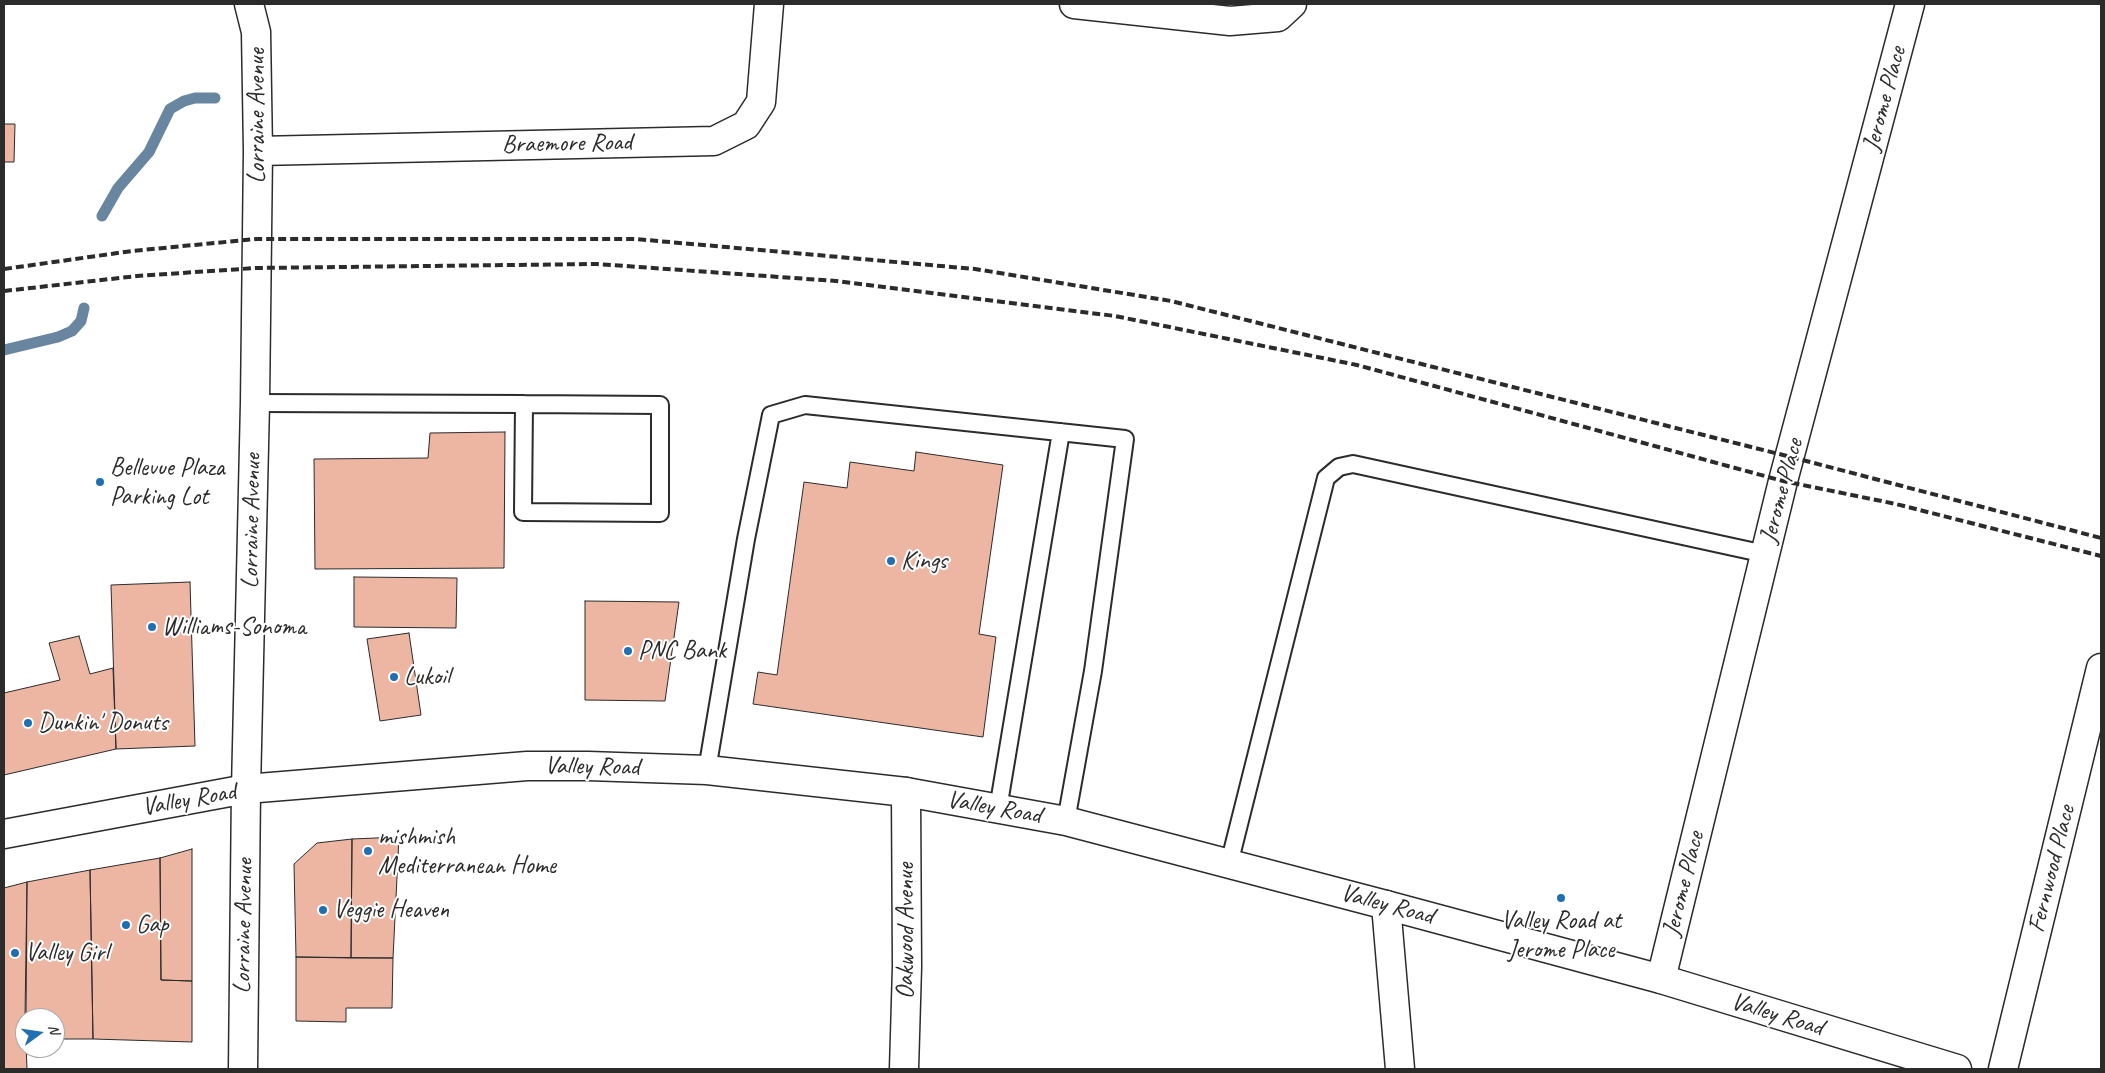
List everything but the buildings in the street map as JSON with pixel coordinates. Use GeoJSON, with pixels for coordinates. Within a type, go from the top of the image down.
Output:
{"type":"FeatureCollection","features":[{"type":"Feature","properties":{"kind":"street","name":"Lorraine Avenue"},"geometry":{"type":"LineString","coordinates":[[243,1069],[246,789],[255,403],[258,152],[256,32],[249,4]]}},
{"type":"Feature","properties":{"kind":"street","name":"Braemore Road"},"geometry":{"type":"LineString","coordinates":[[258,152],[714,141],[746,125],[761,102],[769,4]]}},
{"type":"Feature","properties":{"kind":"street"},"geometry":{"type":"LineString","coordinates":[[1074,4],[1230,21],[1278,18],[1292,4]]}},
{"type":"Feature","properties":{"kind":"street","name":"Jerome Place"},"geometry":{"type":"LineString","coordinates":[[1661,979],[1765,554],[1910,4]]}},
{"type":"Feature","properties":{"kind":"street","name":"Fernwood Place"},"geometry":{"type":"LineString","coordinates":[[2003,1069],[2101,668]]}},
{"type":"Feature","properties":{"kind":"street","name":"Valley Road"},"geometry":{"type":"LineString","coordinates":[[4,834],[246,789],[527,766],[707,770],[906,792],[1066,822],[1386,905],[1661,979],[1957,1069]]}},
{"type":"Feature","properties":{"kind":"street","name":"Oakwood Avenue"},"geometry":{"type":"LineString","coordinates":[[904,1069],[907,967],[906,792]]}},
{"type":"Feature","properties":{"kind":"street"},"geometry":{"type":"LineString","coordinates":[[1386,905],[1400,1069]]}},
{"type":"Feature","properties":{"kind":"lane"},"geometry":{"type":"LineString","coordinates":[[255,403],[524,404],[660,405],[660,513],[523,512],[524,404]]}},
{"type":"Feature","properties":{"kind":"lane"},"geometry":{"type":"LineString","coordinates":[[707,770],[746,539],[772,415],[805,405],[1125,439],[1093,671],[1066,822]]}},
{"type":"Feature","properties":{"kind":"lane"},"geometry":{"type":"LineString","coordinates":[[998,809],[1061,432]]}},
{"type":"Feature","properties":{"kind":"lane"},"geometry":{"type":"LineString","coordinates":[[1229,864],[1326,478],[1339,467],[1353,464],[1765,554]]}},
{"type":"Feature","properties":{"kind":"waterway"},"geometry":{"type":"LineString","coordinates":[[102,216],[118,188],[149,152],[170,109],[184,101],[195,98],[215,98]]}},
{"type":"Feature","properties":{"kind":"waterway"},"geometry":{"type":"LineString","coordinates":[[4,350],[58,337],[72,331],[81,321],[84,308]]}},
{"type":"Feature","properties":{"kind":"railway"},"geometry":{"type":"LineString","coordinates":[[4,269],[132,251],[256,239],[635,239],[975,269],[1171,301],[1791,457],[2101,538]]}},
{"type":"Feature","properties":{"kind":"railway"},"geometry":{"type":"LineString","coordinates":[[4,291],[137,276],[256,268],[597,264],[836,281],[1115,316],[1357,365],[1783,481],[1896,504],[2101,556]]}},
{"type":"Feature","properties":{"kind":"place","name":"Bellevue Plaza Parking Lot"},"geometry":{"type":"Point","coordinates":[100,482]}},
{"type":"Feature","properties":{"kind":"place","name":"Kings"},"geometry":{"type":"Point","coordinates":[891,561]}},
{"type":"Feature","properties":{"kind":"place","name":"Williams-Sonoma"},"geometry":{"type":"Point","coordinates":[152,627]}},
{"type":"Feature","properties":{"kind":"place","name":"PNC Bank"},"geometry":{"type":"Point","coordinates":[628,651]}},
{"type":"Feature","properties":{"kind":"place","name":"Lukoil"},"geometry":{"type":"Point","coordinates":[394,677]}},
{"type":"Feature","properties":{"kind":"place","name":"Dunkin' Donuts"},"geometry":{"type":"Point","coordinates":[28,723]}},
{"type":"Feature","properties":{"kind":"place","name":"mishmish Mediterranean Home"},"geometry":{"type":"Point","coordinates":[368,851]}},
{"type":"Feature","properties":{"kind":"place","name":"Valley Road at Jerome Place"},"geometry":{"type":"Point","coordinates":[1561,898]}},
{"type":"Feature","properties":{"kind":"place","name":"Veggie Heaven"},"geometry":{"type":"Point","coordinates":[323,910]}},
{"type":"Feature","properties":{"kind":"place","name":"Gap"},"geometry":{"type":"Point","coordinates":[126,925]}},
{"type":"Feature","properties":{"kind":"place","name":"Valley Girl"},"geometry":{"type":"Point","coordinates":[15,953]}}]}
